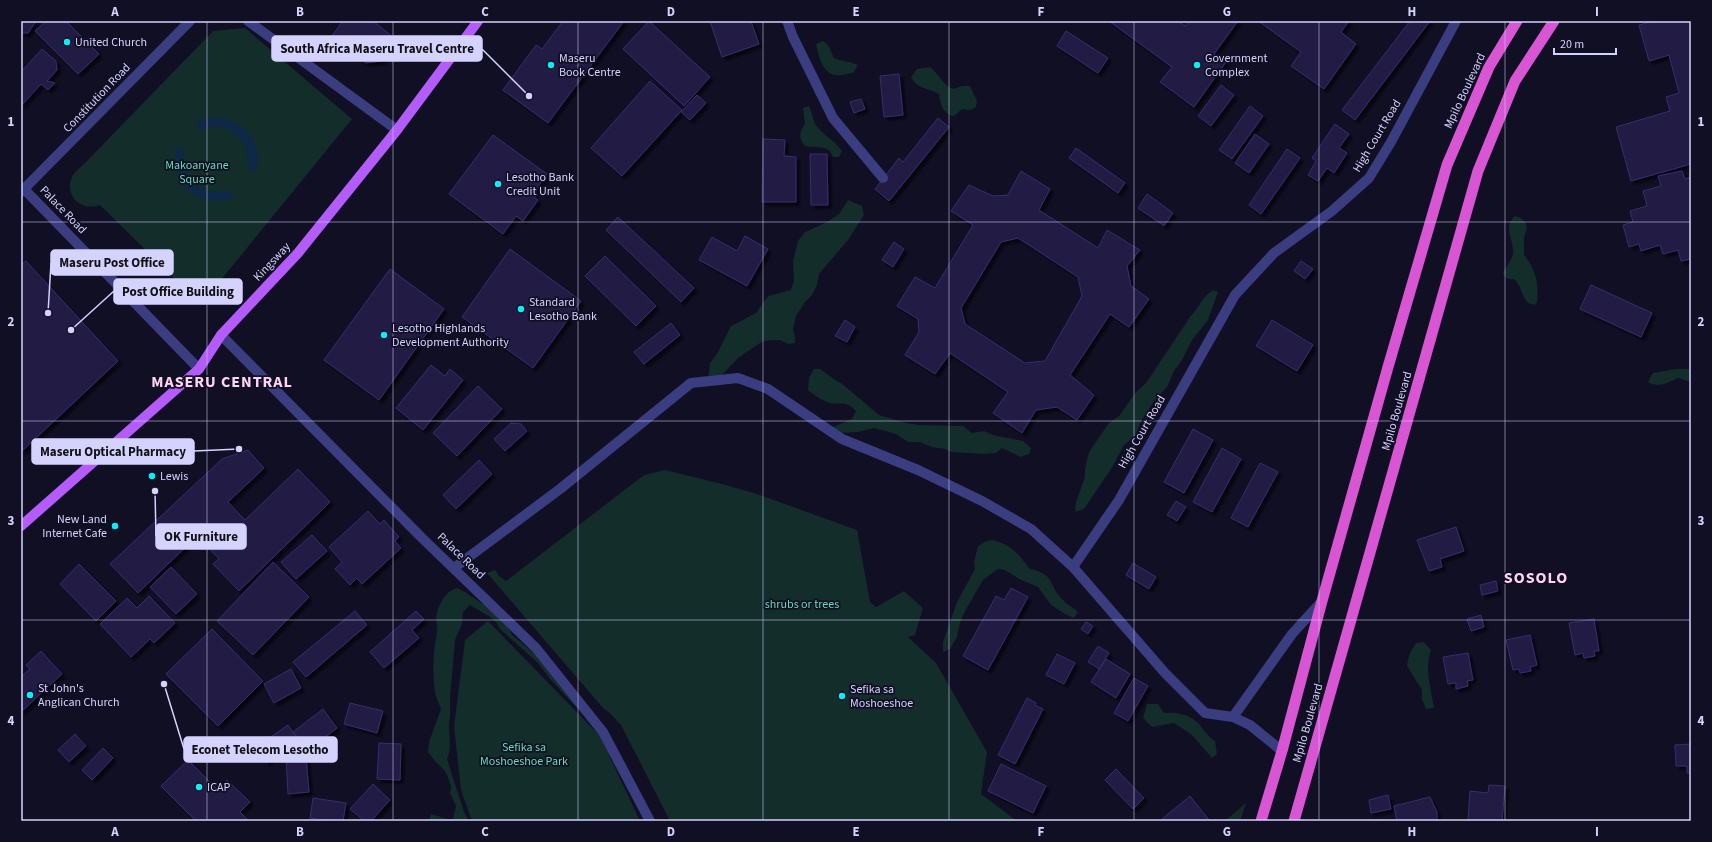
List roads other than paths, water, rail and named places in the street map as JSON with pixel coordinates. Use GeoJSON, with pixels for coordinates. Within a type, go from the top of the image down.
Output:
{"type":"FeatureCollection","features":[{"type":"Feature","properties":{"kind":"highway","name":"Mpilo Boulevard"},"geometry":{"type":"LineString","coordinates":[[1261,821],[1446,165],[1489,67],[1517,21]]}},
{"type":"Feature","properties":{"kind":"highway","name":"Mpilo Boulevard"},"geometry":{"type":"LineString","coordinates":[[1294,821],[1478,171],[1515,81],[1554,21]]}},
{"type":"Feature","properties":{"kind":"main road","name":"Kingsway"},"geometry":{"type":"LineString","coordinates":[[21,526],[199,369],[222,335],[298,253],[397,130],[478,21]]}},
{"type":"Feature","properties":{"kind":"street","name":"Constitution Road"},"geometry":{"type":"LineString","coordinates":[[23,191],[190,21]]}},
{"type":"Feature","properties":{"kind":"street"},"geometry":{"type":"LineString","coordinates":[[248,21],[397,130]]}},
{"type":"Feature","properties":{"kind":"street"},"geometry":{"type":"LineString","coordinates":[[787,21],[793,37],[833,118],[883,178]]}},
{"type":"Feature","properties":{"kind":"street","name":"High Court Road"},"geometry":{"type":"LineString","coordinates":[[1073,567],[1119,500],[1235,295],[1274,253],[1332,211],[1369,178],[1391,142],[1456,21]]}},
{"type":"Feature","properties":{"kind":"street","name":"Palace Road"},"geometry":{"type":"LineString","coordinates":[[23,191],[199,369]]}},
{"type":"Feature","properties":{"kind":"street","name":"Palace Road"},"geometry":{"type":"LineString","coordinates":[[222,335],[454,568],[536,648],[603,732],[650,821]]}},
{"type":"Feature","properties":{"kind":"street"},"geometry":{"type":"LineString","coordinates":[[454,568],[560,489],[691,383],[738,378],[768,389],[842,439],[918,470],[982,501],[1031,529],[1073,567],[1165,673],[1205,713],[1234,717],[1250,725],[1282,750]]}},
{"type":"Feature","properties":{"kind":"street"},"geometry":{"type":"LineString","coordinates":[[1234,717],[1292,634],[1322,602]]}},
{"type":"Feature","properties":{"kind":"water"},"geometry":{"type":"Polygon","coordinates":[[[216,117],[235,123],[250,135],[257,152],[255,173],[248,167],[248,157],[245,148],[241,140],[235,134],[220,126],[201,130],[195,124],[203,119],[216,117]]]}},
{"type":"Feature","properties":{"kind":"water"},"geometry":{"type":"Polygon","coordinates":[[[177,146],[184,151],[183,160],[185,169],[194,183],[210,191],[219,192],[228,190],[235,197],[221,200],[209,200],[198,197],[188,191],[181,183],[177,173],[175,160],[177,146]]]}},
{"type":"Feature","properties":{"kind":"place","name":"United Church"},"geometry":{"type":"Point","coordinates":[67,42]}},
{"type":"Feature","properties":{"kind":"place","name":"Maseru Book Centre"},"geometry":{"type":"Point","coordinates":[551,65]}},
{"type":"Feature","properties":{"kind":"place","name":"Government Complex"},"geometry":{"type":"Point","coordinates":[1197,65]}},
{"type":"Feature","properties":{"kind":"place","name":"South Africa Maseru Travel Centre"},"geometry":{"type":"Point","coordinates":[529,96]}},
{"type":"Feature","properties":{"kind":"place","name":"Lesotho Bank Credit Unit"},"geometry":{"type":"Point","coordinates":[498,184]}},
{"type":"Feature","properties":{"kind":"place","name":"Standard Lesotho Bank"},"geometry":{"type":"Point","coordinates":[521,309]}},
{"type":"Feature","properties":{"kind":"place","name":"Maseru Post Office"},"geometry":{"type":"Point","coordinates":[48,313]}},
{"type":"Feature","properties":{"kind":"place","name":"Post Office Building"},"geometry":{"type":"Point","coordinates":[71,330]}},
{"type":"Feature","properties":{"kind":"place","name":"Lesotho Highlands Development Authority"},"geometry":{"type":"Point","coordinates":[384,335]}},
{"type":"Feature","properties":{"kind":"place","name":"Maseru Optical Pharmacy"},"geometry":{"type":"Point","coordinates":[239,449]}},
{"type":"Feature","properties":{"kind":"place","name":"Lewis"},"geometry":{"type":"Point","coordinates":[152,476]}},
{"type":"Feature","properties":{"kind":"place","name":"OK Furniture"},"geometry":{"type":"Point","coordinates":[155,491]}},
{"type":"Feature","properties":{"kind":"place","name":"New Land Internet Cafe"},"geometry":{"type":"Point","coordinates":[115,526]}},
{"type":"Feature","properties":{"kind":"place","name":"Econet Telecom Lesotho"},"geometry":{"type":"Point","coordinates":[164,684]}},
{"type":"Feature","properties":{"kind":"place","name":"St John's Anglican Church"},"geometry":{"type":"Point","coordinates":[30,695]}},
{"type":"Feature","properties":{"kind":"place","name":"Sefika sa Moshoeshoe"},"geometry":{"type":"Point","coordinates":[842,696]}},
{"type":"Feature","properties":{"kind":"place","name":"ICAP"},"geometry":{"type":"Point","coordinates":[199,787]}},
{"type":"Feature","properties":{"kind":"district","name":"MASERU CENTRAL"},"geometry":{"type":"Point","coordinates":[222,382]}},
{"type":"Feature","properties":{"kind":"district","name":"SOSOLO"},"geometry":{"type":"Point","coordinates":[1536,578]}},
{"type":"Feature","properties":{"kind":"park label","name":"Makoanyane Square"},"geometry":{"type":"Point","coordinates":[197,172]}},
{"type":"Feature","properties":{"kind":"park label","name":"shrubs or trees"},"geometry":{"type":"Point","coordinates":[802,604]}},
{"type":"Feature","properties":{"kind":"park label","name":"Sefika sa Moshoeshoe Park"},"geometry":{"type":"Point","coordinates":[524,754]}}]}
